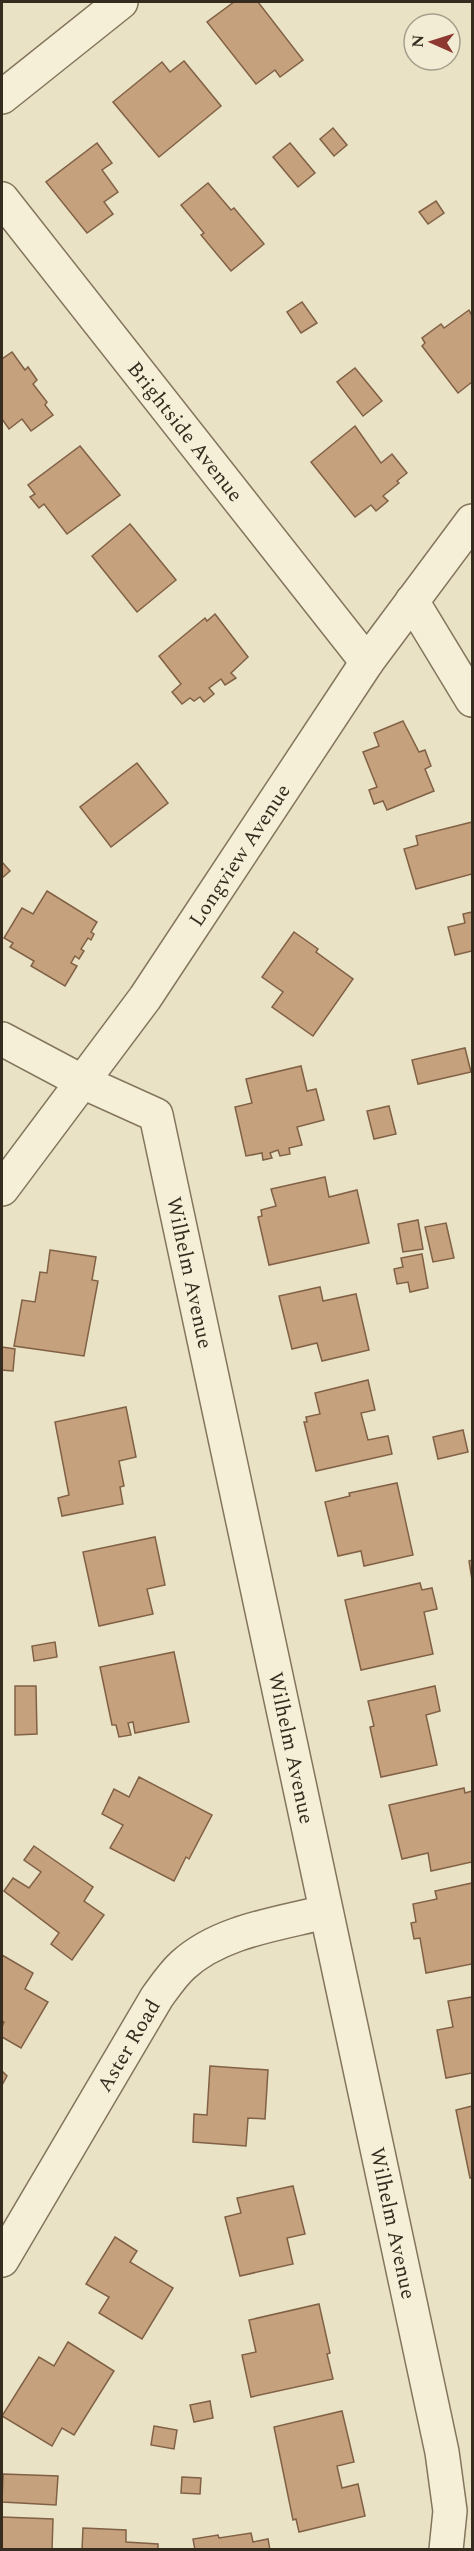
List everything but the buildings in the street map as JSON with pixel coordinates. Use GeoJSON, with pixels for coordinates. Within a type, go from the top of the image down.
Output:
{"type":"FeatureCollection","features":[{"type":"Feature","properties":{"kind":"street"},"geometry":{"type":"LineString","coordinates":[[2,97],[121,2]]}},
{"type":"Feature","properties":{"kind":"street","name":"Brightside Avenue"},"geometry":{"type":"LineString","coordinates":[[2,199],[367,662]]}},
{"type":"Feature","properties":{"kind":"street","name":"Longview Avenue"},"geometry":{"type":"LineString","coordinates":[[2,1189],[173,957],[367,662],[472,520]]}},
{"type":"Feature","properties":{"kind":"street"},"geometry":{"type":"LineString","coordinates":[[412,601],[472,700]]}},
{"type":"Feature","properties":{"kind":"street","name":"Wilhelm Avenue"},"geometry":{"type":"LineString","coordinates":[[2,1039],[83,1082],[156,1115],[442,2452],[450,2511],[446,2550]]}},
{"type":"Feature","properties":{"kind":"street","name":"Aster Road"},"geometry":{"type":"LineString","coordinates":[[2,2260],[157,1997],[183,1965],[209,1947],[242,1934],[325,1912]]}}]}
